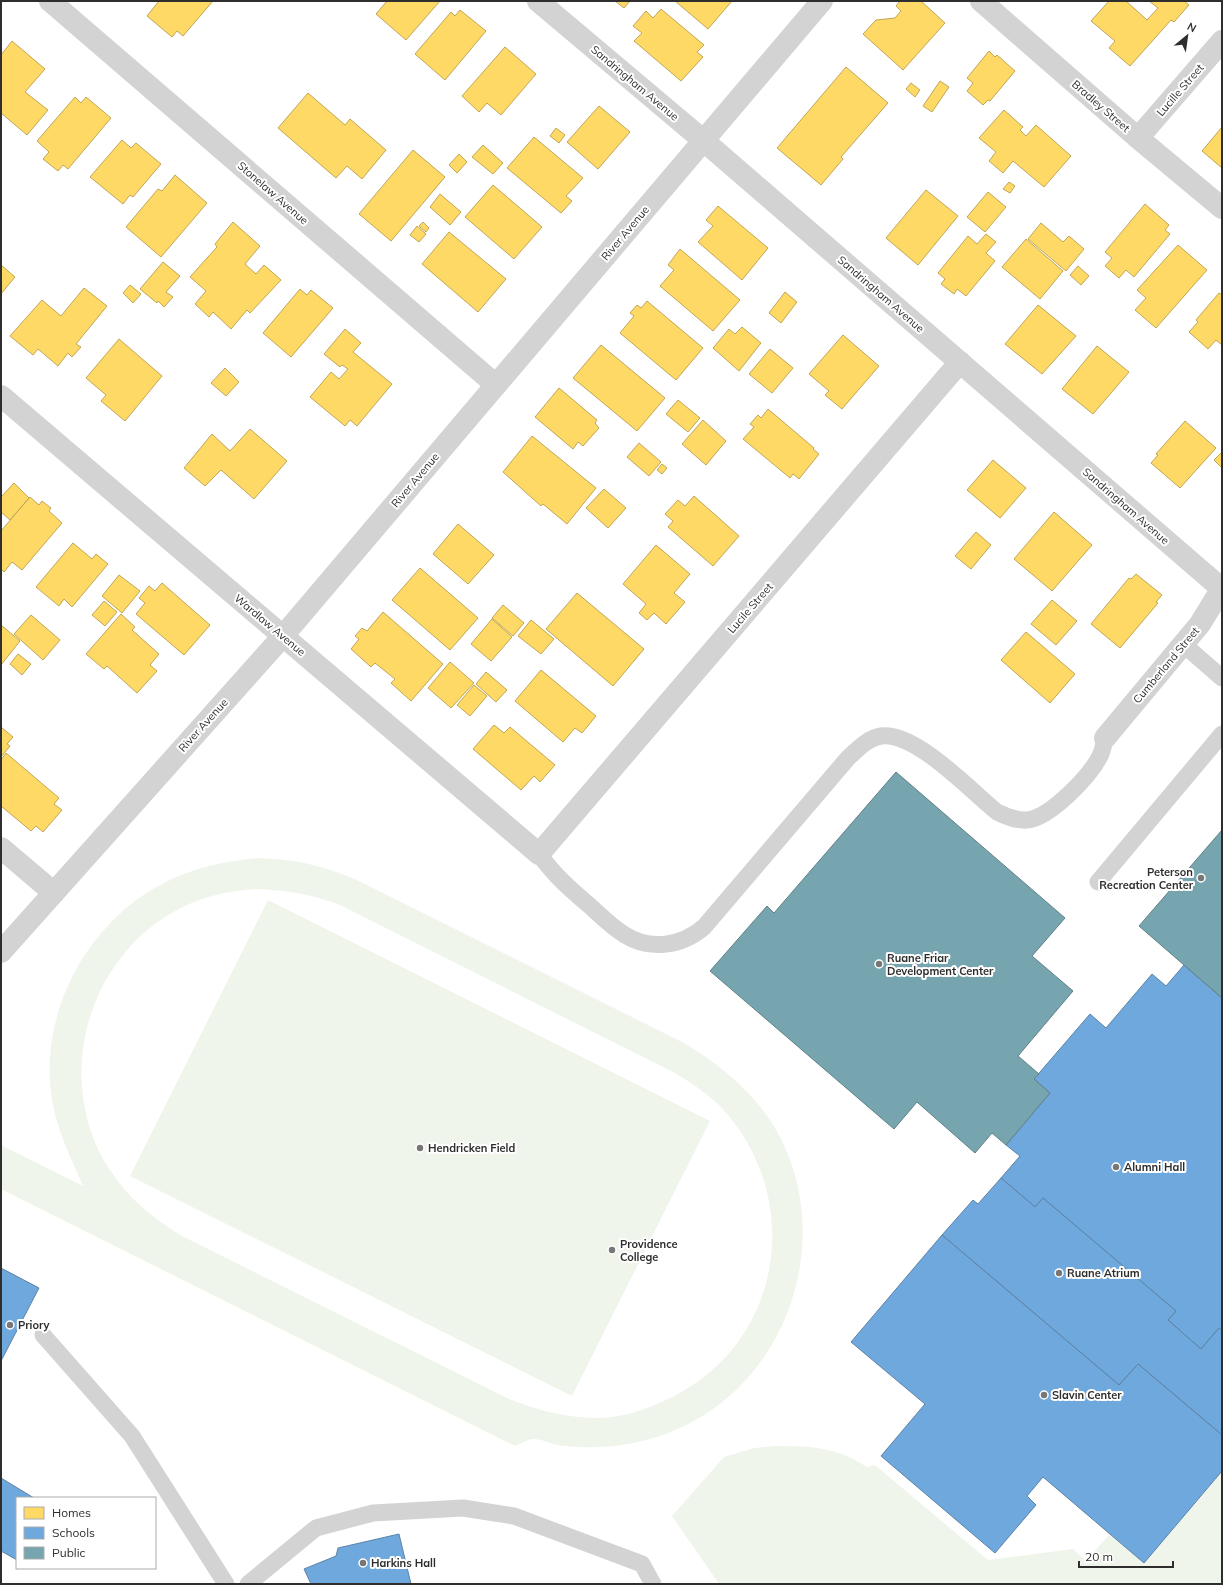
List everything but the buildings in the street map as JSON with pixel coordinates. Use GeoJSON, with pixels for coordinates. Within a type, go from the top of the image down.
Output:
{"type":"FeatureCollection","features":[{"type":"Feature","properties":{"kind":"street","name":"Stonelaw Avenue"},"geometry":{"type":"LineString","coordinates":[[50,1],[496,386]]}},
{"type":"Feature","properties":{"kind":"street","name":"Sandringham Avenue"},"geometry":{"type":"LineString","coordinates":[[538,1],[704,141],[1222,589]]}},
{"type":"Feature","properties":{"kind":"street","name":"River Avenue"},"geometry":{"type":"LineString","coordinates":[[1,952],[283,636],[822,1]]}},
{"type":"Feature","properties":{"kind":"street","name":"Bradley Street"},"geometry":{"type":"LineString","coordinates":[[981,1],[1138,138],[1222,208]]}},
{"type":"Feature","properties":{"kind":"street","name":"Lucille Street"},"geometry":{"type":"LineString","coordinates":[[1138,138],[1222,41]]}},
{"type":"Feature","properties":{"kind":"street","name":"Lucile Street"},"geometry":{"type":"LineString","coordinates":[[539,854],[960,362]]}},
{"type":"Feature","properties":{"kind":"street","name":"Wardlaw Avenue"},"geometry":{"type":"LineString","coordinates":[[1,396],[539,854]]}},
{"type":"Feature","properties":{"kind":"street","name":"Cumberland Street"},"geometry":{"type":"LineString","coordinates":[[1105,738],[1200,624],[1222,589]]}},
{"type":"Feature","properties":{"kind":"street"},"geometry":{"type":"LineString","coordinates":[[1,848],[54,893]]}},
{"type":"Feature","properties":{"kind":"lane"},"geometry":{"type":"LineString","coordinates":[[1183,644],[1222,678]]}},
{"type":"Feature","properties":{"kind":"lane"},"geometry":{"type":"LineString","coordinates":[[1098,882],[1222,734]]}},
{"type":"Feature","properties":{"kind":"lane"},"geometry":{"type":"LineString","coordinates":[[539,854],[564,884],[626,936],[652,945],[668,944],[691,937],[704,927],[848,758],[872,739],[881,736],[909,742],[927,753],[997,812],[1007,817],[1027,820],[1048,812],[1069,795],[1096,762],[1103,747],[1105,738]]}},
{"type":"Feature","properties":{"kind":"lane"},"geometry":{"type":"LineString","coordinates":[[43,1335],[132,1436],[226,1584]]}},
{"type":"Feature","properties":{"kind":"lane"},"geometry":{"type":"LineString","coordinates":[[248,1584],[316,1528],[373,1513],[463,1508],[514,1516],[642,1564],[653,1584]]}},
{"type":"Feature","properties":{"kind":"shaded area"},"geometry":{"type":"Polygon","coordinates":[[[260,858],[287,860],[310,864],[357,880],[686,1044],[731,1076],[750,1095],[768,1117],[790,1159],[801,1204],[802,1250],[793,1296],[775,1338],[749,1376],[715,1408],[673,1431],[634,1443],[606,1447],[579,1447],[561,1446],[533,1439],[515,1446],[1,1189],[1,1145],[83,1186],[60,1130],[54,1110],[50,1077],[52,1043],[59,1010],[72,978],[89,949],[110,923],[135,901],[164,883],[199,869],[247,859],[260,858]],[[255,889],[224,893],[209,897],[194,902],[158,922],[128,949],[106,981],[90,1017],[82,1055],[83,1095],[92,1134],[110,1170],[133,1198],[150,1214],[180,1235],[509,1399],[531,1407],[576,1417],[600,1418],[620,1416],[650,1407],[669,1399],[714,1369],[741,1337],[760,1301],[770,1262],[772,1221],[764,1181],[747,1142],[721,1107],[693,1084],[675,1073],[342,906],[310,896],[255,889]]]}},
{"type":"Feature","properties":{"kind":"shaded area","name":"Hendricken Field"},"geometry":{"type":"Polygon","coordinates":[[[268,900],[710,1121],[572,1396],[130,1176],[268,900]]]}},
{"type":"Feature","properties":{"kind":"shaded area"},"geometry":{"type":"Polygon","coordinates":[[[800,1446],[823,1449],[845,1455],[867,1467],[875,1465],[988,1560],[1073,1549],[1086,1561],[1110,1534],[1144,1563],[1222,1471],[1222,1584],[719,1584],[672,1516],[724,1457],[754,1448],[800,1446]]]}},
{"type":"Feature","properties":{"kind":"place","name":"Peterson Recreation Center"},"geometry":{"type":"Point","coordinates":[1201,878]}},
{"type":"Feature","properties":{"kind":"place","name":"Ruane Friar Development Center"},"geometry":{"type":"Point","coordinates":[879,964]}},
{"type":"Feature","properties":{"kind":"place","name":"Hendricken Field"},"geometry":{"type":"Point","coordinates":[420,1148]}},
{"type":"Feature","properties":{"kind":"place","name":"Alumni Hall"},"geometry":{"type":"Point","coordinates":[1116,1167]}},
{"type":"Feature","properties":{"kind":"place","name":"Providence College"},"geometry":{"type":"Point","coordinates":[612,1250]}},
{"type":"Feature","properties":{"kind":"place","name":"Ruane Atrium"},"geometry":{"type":"Point","coordinates":[1059,1273]}},
{"type":"Feature","properties":{"kind":"place","name":"Priory"},"geometry":{"type":"Point","coordinates":[10,1325]}},
{"type":"Feature","properties":{"kind":"place","name":"Slavin Center"},"geometry":{"type":"Point","coordinates":[1044,1395]}},
{"type":"Feature","properties":{"kind":"place","name":"Harkins Hall"},"geometry":{"type":"Point","coordinates":[363,1563]}}]}
